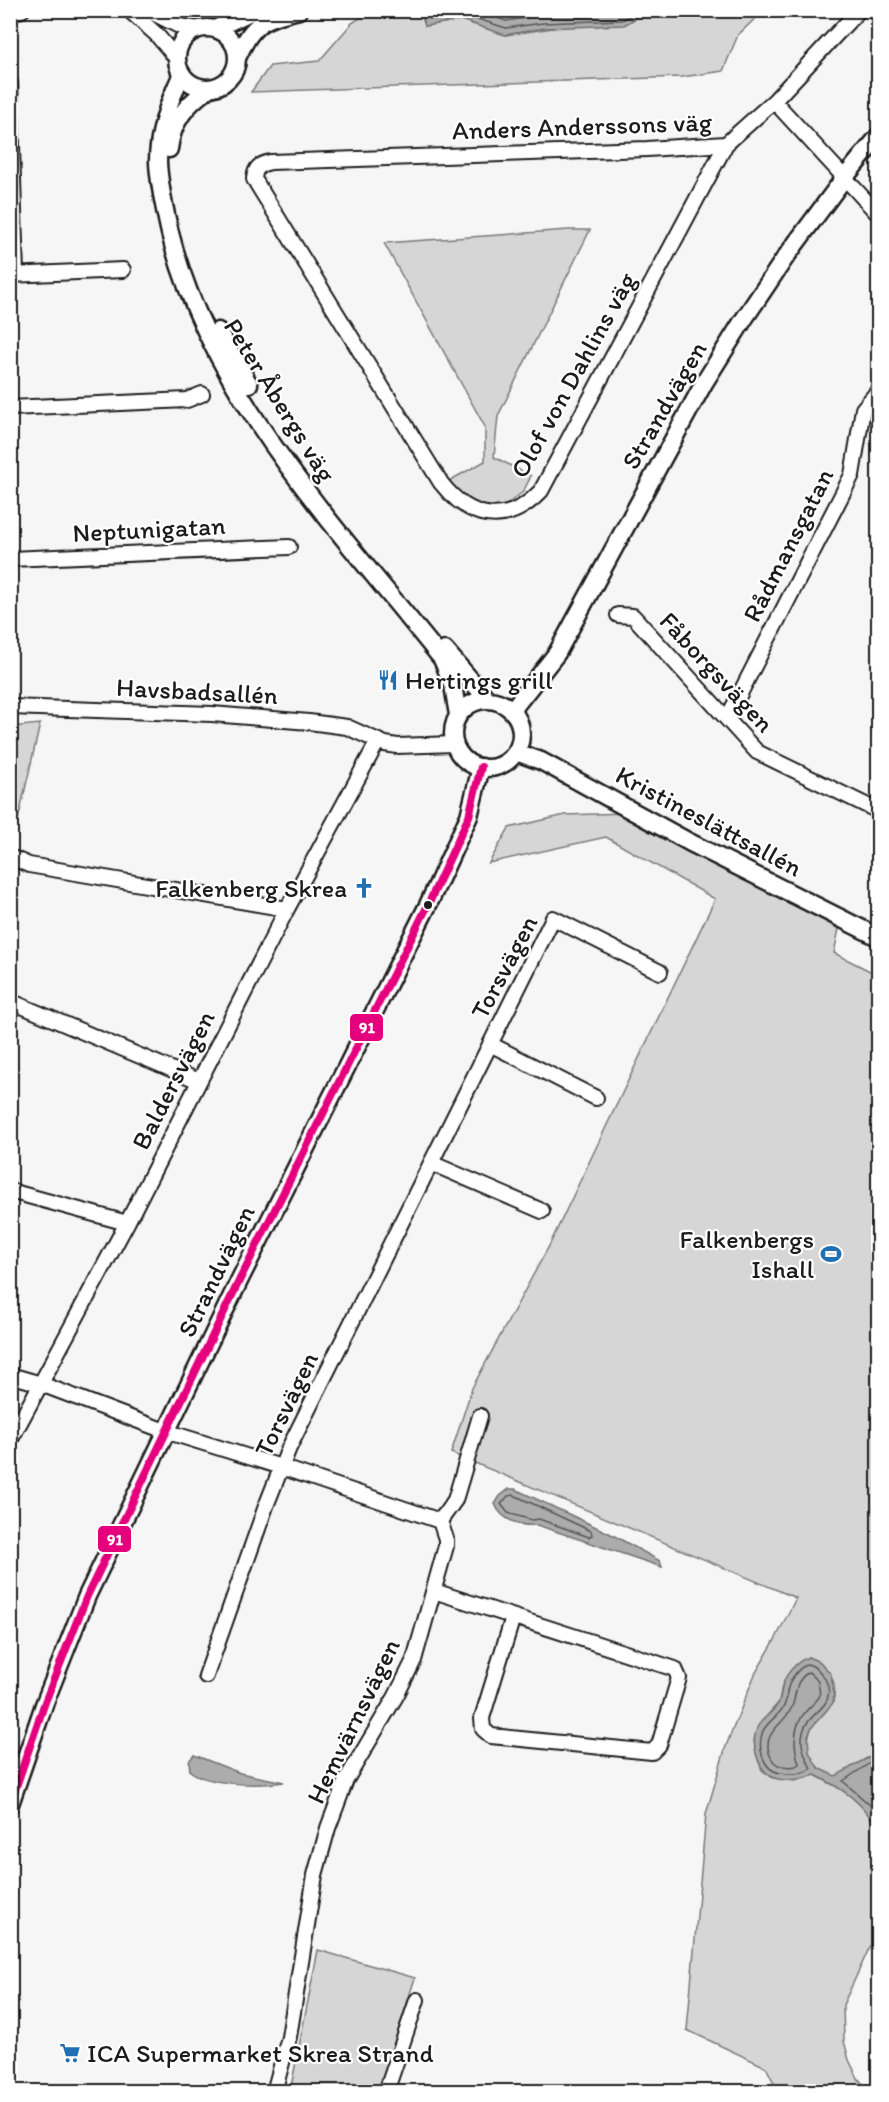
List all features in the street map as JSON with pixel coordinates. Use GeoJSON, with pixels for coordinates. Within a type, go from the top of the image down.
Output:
{"type":"FeatureCollection","features":[{"type":"Feature","properties":{"kind":"street"},"geometry":{"type":"LineString","coordinates":[[10,12],[22,10]]}},
{"type":"Feature","properties":{"kind":"street"},"geometry":{"type":"LineString","coordinates":[[129,10],[156,34],[193,85],[208,88]]}},
{"type":"Feature","properties":{"kind":"street"},"geometry":{"type":"LineString","coordinates":[[147,10],[179,26],[207,29],[228,37],[236,50],[237,58]]}},
{"type":"Feature","properties":{"kind":"street","name":"Peter Åbergs väg"},"geometry":{"type":"LineString","coordinates":[[254,10],[207,29],[192,32],[181,44],[179,67],[163,124],[158,162],[167,221],[178,263],[193,304],[211,341],[249,408],[293,473],[442,660],[453,685],[458,715]]}},
{"type":"Feature","properties":{"kind":"street","name":"Peter Åbergs väg"},"geometry":{"type":"LineString","coordinates":[[299,10],[262,22],[245,40],[229,79],[216,87],[208,88],[193,99],[177,121],[168,157],[176,214],[185,251],[208,311],[269,420],[319,494],[382,574],[488,700]]}},
{"type":"Feature","properties":{"kind":"street","name":"Anders Anderssons väg"},"geometry":{"type":"LineString","coordinates":[[254,171],[264,163],[300,160],[726,144],[774,101],[859,10]]}},
{"type":"Feature","properties":{"kind":"street"},"geometry":{"type":"LineString","coordinates":[[10,82],[13,275],[123,270]]}},
{"type":"Feature","properties":{"kind":"street"},"geometry":{"type":"LineString","coordinates":[[774,101],[879,214]]}},
{"type":"Feature","properties":{"kind":"street","name":"Strandvägen"},"geometry":{"type":"LineString","coordinates":[[512,710],[557,653],[704,383],[744,320],[785,258],[845,177],[879,137]]}},
{"type":"Feature","properties":{"kind":"street","name":"Olof von Dahlins väg"},"geometry":{"type":"LineString","coordinates":[[254,171],[254,180],[258,188],[441,483],[452,498],[463,506],[478,513],[494,515],[510,513],[524,506],[541,491],[726,144]]}},
{"type":"Feature","properties":{"kind":"street","name":"Rådmansgatan"},"geometry":{"type":"LineString","coordinates":[[727,718],[852,475],[863,410],[879,391]]}},
{"type":"Feature","properties":{"kind":"street"},"geometry":{"type":"LineString","coordinates":[[10,408],[187,400],[202,394]]}},
{"type":"Feature","properties":{"kind":"street","name":"Neptunigatan"},"geometry":{"type":"LineString","coordinates":[[10,559],[289,547]]}},
{"type":"Feature","properties":{"kind":"street","name":"Fåborgsvägen"},"geometry":{"type":"LineString","coordinates":[[618,615],[633,616],[757,752],[879,811]]}},
{"type":"Feature","properties":{"kind":"street"},"geometry":{"type":"LineString","coordinates":[[488,700],[501,702],[512,710],[519,722],[521,740],[516,752],[507,762],[499,766],[481,767],[466,761],[454,744],[453,729],[458,715],[473,703],[488,700]]}},
{"type":"Feature","properties":{"kind":"street","name":"Havsbadsallén"},"geometry":{"type":"LineString","coordinates":[[10,707],[212,714],[309,722],[347,727],[378,741],[397,746],[454,744]]}},
{"type":"Feature","properties":{"kind":"street","name":"Baldersvägen"},"geometry":{"type":"LineString","coordinates":[[10,1441],[127,1223],[287,909],[378,741]]}},
{"type":"Feature","properties":{"kind":"street","name":"Kristineslättsallén"},"geometry":{"type":"LineString","coordinates":[[516,752],[541,761],[689,842],[879,937]]}},
{"type":"Feature","properties":{"kind":"street","name":"Strandvägen"},"geometry":{"type":"LineString","coordinates":[[10,1804],[68,1641],[112,1542],[312,1133],[428,905],[469,816],[481,767]]}},
{"type":"Feature","properties":{"kind":"street"},"geometry":{"type":"LineString","coordinates":[[10,857],[29,865],[287,909]]}},
{"type":"Feature","properties":{"kind":"street","name":"Torsvägen"},"geometry":{"type":"LineString","coordinates":[[206,1676],[281,1467],[553,918],[660,972]]}},
{"type":"Feature","properties":{"kind":"street"},"geometry":{"type":"LineString","coordinates":[[10,1001],[199,1081]]}},
{"type":"Feature","properties":{"kind":"street","name":"Torsvägen"},"geometry":{"type":"LineString","coordinates":[[490,1044],[596,1098]]}},
{"type":"Feature","properties":{"kind":"street"},"geometry":{"type":"LineString","coordinates":[[431,1163],[542,1211]]}},
{"type":"Feature","properties":{"kind":"street"},"geometry":{"type":"LineString","coordinates":[[10,1191],[127,1223]]}},
{"type":"Feature","properties":{"kind":"street"},"geometry":{"type":"LineString","coordinates":[[10,1375],[41,1384],[165,1431],[281,1467],[440,1521],[455,1500],[480,1416]]}},
{"type":"Feature","properties":{"kind":"street","name":"Hemvärnsvägen"},"geometry":{"type":"LineString","coordinates":[[274,2091],[289,2037],[315,1875],[328,1828],[346,1780],[406,1679],[414,1660],[446,1546],[440,1521]]}},
{"type":"Feature","properties":{"kind":"street"},"geometry":{"type":"LineString","coordinates":[[434,1591],[675,1669],[679,1678],[659,1745],[652,1752],[491,1736],[483,1729],[482,1718],[513,1617]]}},
{"type":"Feature","properties":{"kind":"street"},"geometry":{"type":"LineString","coordinates":[[386,2091],[417,2000]]}},
{"type":"Feature","properties":{"kind":"shaded area"},"geometry":{"type":"Polygon","coordinates":[[[371,11],[423,11],[421,14],[426,26],[461,20],[505,35],[643,15],[649,11],[763,11],[738,35],[723,71],[682,77],[251,92],[270,66],[319,61],[352,23],[371,11]]]}},
{"type":"Feature","properties":{"kind":"shaded area"},"geometry":{"type":"Polygon","coordinates":[[[590,230],[498,416],[494,457],[531,476],[523,492],[503,507],[485,506],[472,502],[460,495],[447,482],[485,461],[485,427],[384,243],[590,230]]]}},
{"type":"Feature","properties":{"kind":"shaded area"},"geometry":{"type":"Polygon","coordinates":[[[40,724],[13,842],[10,840],[11,727],[40,724]]]}},
{"type":"Feature","properties":{"kind":"shaded area"},"geometry":{"type":"Polygon","coordinates":[[[626,813],[839,929],[834,953],[878,975],[878,1755],[867,1758],[835,1777],[822,1771],[815,1764],[808,1748],[810,1730],[831,1704],[834,1687],[833,1680],[823,1666],[808,1657],[782,1685],[779,1702],[758,1726],[754,1740],[762,1770],[773,1778],[795,1781],[815,1775],[848,1793],[868,1812],[878,1830],[878,1929],[843,2005],[844,2041],[849,2060],[868,2091],[778,2091],[766,2067],[687,2030],[706,1814],[726,1746],[755,1674],[796,1598],[451,1453],[472,1388],[550,1244],[715,899],[606,837],[489,863],[509,828],[565,815],[626,813]]]}},
{"type":"Feature","properties":{"kind":"shaded area"},"geometry":{"type":"Polygon","coordinates":[[[318,1950],[415,1978],[379,2091],[293,2091],[291,2087],[318,1950]]]}},
{"type":"Feature","properties":{"kind":"water"},"geometry":{"type":"Polygon","coordinates":[[[423,10],[649,11],[624,25],[544,28],[505,35],[461,20],[425,26],[421,14],[423,10]]]}},
{"type":"Feature","properties":{"kind":"water"},"geometry":{"type":"Polygon","coordinates":[[[509,1489],[515,1489],[609,1533],[660,1561],[662,1567],[537,1525],[525,1525],[512,1521],[498,1510],[495,1504],[500,1496],[509,1489]]]}},
{"type":"Feature","properties":{"kind":"water"},"geometry":{"type":"Polygon","coordinates":[[[808,1657],[820,1662],[831,1674],[834,1696],[833,1703],[808,1735],[809,1752],[818,1768],[835,1776],[867,1758],[878,1755],[878,1831],[859,1804],[834,1785],[815,1775],[787,1780],[778,1779],[765,1771],[759,1763],[755,1743],[758,1726],[777,1706],[783,1683],[788,1674],[808,1657]]]}},
{"type":"Feature","properties":{"kind":"water"},"geometry":{"type":"Polygon","coordinates":[[[194,1755],[240,1773],[284,1782],[236,1784],[209,1780],[190,1771],[189,1761],[194,1755]]]}},
{"type":"Feature","properties":{"kind":"transit line","name":"91"},"geometry":{"type":"LineString","coordinates":[[10,1804],[45,1702],[87,1596],[240,1279],[428,905],[469,816],[481,767]]}},
{"type":"Feature","properties":{"kind":"place","name":"Hertings grill"},"geometry":{"type":"Point","coordinates":[388,680]}},
{"type":"Feature","properties":{"kind":"place","name":"Falkenberg Skrea"},"geometry":{"type":"Point","coordinates":[364,888]}},
{"type":"Feature","properties":{"kind":"place","name":"Falkenbergs Ishall"},"geometry":{"type":"Point","coordinates":[831,1254]}},
{"type":"Feature","properties":{"kind":"place","name":"ICA Supermarket Skrea Strand"},"geometry":{"type":"Point","coordinates":[70,2053]}}]}
